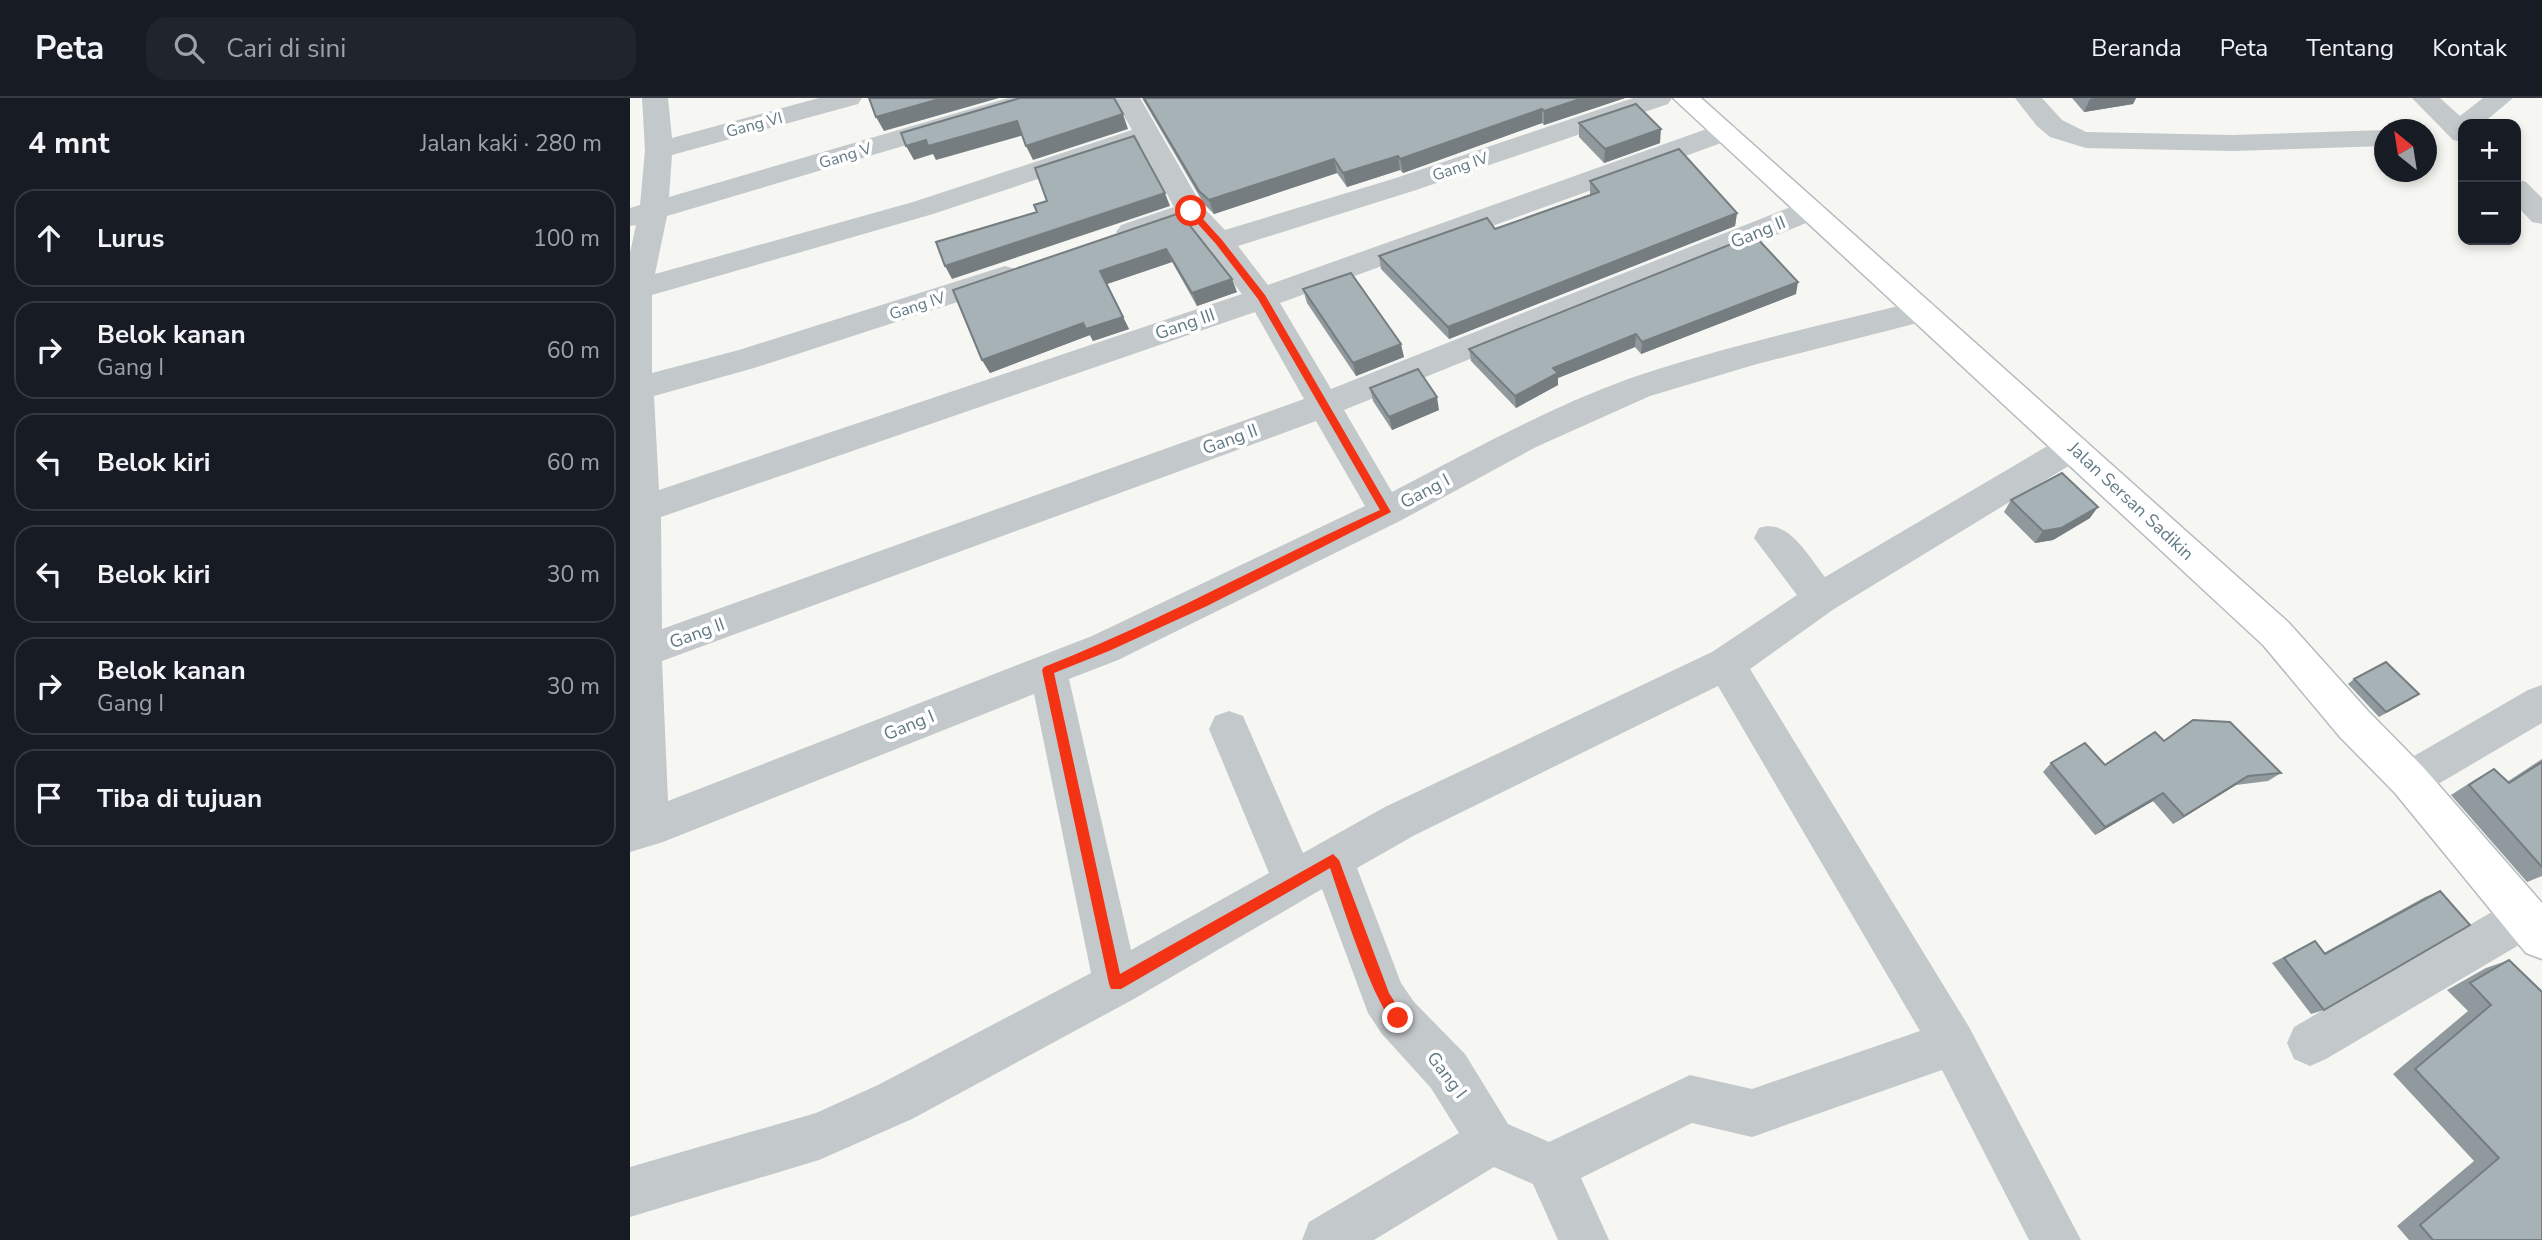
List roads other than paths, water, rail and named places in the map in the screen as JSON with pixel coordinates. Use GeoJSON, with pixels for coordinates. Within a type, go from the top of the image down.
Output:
{"type":"FeatureCollection","features":[{"type":"Feature","properties":{"kind":"main road","name":"Jalan Sersan Sadikin"},"geometry":{"type":"LineString","coordinates":[[1686,98],[2276,634],[2354,724],[2409,780],[2533,927]]}},
{"type":"Feature","properties":{"kind":"street","name":"Gang VI"},"geometry":{"type":"LineString","coordinates":[[659,150],[849,98]]}},
{"type":"Feature","properties":{"kind":"street","name":"Gang V"},"geometry":{"type":"LineString","coordinates":[[642,214],[1036,98]]}},
{"type":"Feature","properties":{"kind":"street"},"geometry":{"type":"LineString","coordinates":[[1127,98],[1191,211],[1262,298],[1386,512]]}},
{"type":"Feature","properties":{"kind":"street","name":"Gang IV"},"geometry":{"type":"LineString","coordinates":[[1219,242],[1406,184],[1659,98]]}},
{"type":"Feature","properties":{"kind":"street"},"geometry":{"type":"LineString","coordinates":[[2028,98],[2050,126],[2067,137],[2086,140],[2232,143],[2374,138]]}},
{"type":"Feature","properties":{"kind":"street"},"geometry":{"type":"LineString","coordinates":[[2426,98],[2458,125]]}},
{"type":"Feature","properties":{"kind":"street"},"geometry":{"type":"LineString","coordinates":[[2475,119],[2500,98]]}},
{"type":"Feature","properties":{"kind":"street"},"geometry":{"type":"LineString","coordinates":[[639,830],[643,652],[637,585],[643,509],[635,377],[642,214],[659,150],[652,101]]}},
{"type":"Feature","properties":{"kind":"street"},"geometry":{"type":"LineString","coordinates":[[2437,132],[2458,130]]}},
{"type":"Feature","properties":{"kind":"street","name":"Gang III"},"geometry":{"type":"LineString","coordinates":[[643,509],[1262,298],[1725,132]]}},
{"type":"Feature","properties":{"kind":"street"},"geometry":{"type":"LineString","coordinates":[[637,289],[923,208],[1146,134]]}},
{"type":"Feature","properties":{"kind":"street"},"geometry":{"type":"LineString","coordinates":[[2521,193],[2542,215]]}},
{"type":"Feature","properties":{"kind":"street","name":"Gang II"},"geometry":{"type":"LineString","coordinates":[[643,652],[1324,405],[1811,210]]}},
{"type":"Feature","properties":{"kind":"street"},"geometry":{"type":"LineString","coordinates":[[1099,243],[1191,211]]}},
{"type":"Feature","properties":{"kind":"street","name":"Gang IV"},"geometry":{"type":"LineString","coordinates":[[635,377],[770,352],[1033,266]]}},
{"type":"Feature","properties":{"kind":"street","name":"Gang I"},"geometry":{"type":"LineString","coordinates":[[639,830],[1105,648],[1386,512],[1524,438],[1639,388],[1755,353],[1922,311]]}},
{"type":"Feature","properties":{"kind":"street"},"geometry":{"type":"LineString","coordinates":[[630,1192],[819,1136],[895,1102],[1116,984],[1400,821],[1726,664],[1821,598],[2073,447]]}},
{"type":"Feature","properties":{"kind":"street"},"geometry":{"type":"LineString","coordinates":[[1772,538],[1821,598]]}},
{"type":"Feature","properties":{"kind":"street"},"geometry":{"type":"LineString","coordinates":[[1726,664],[1953,1043],[2056,1240]]}},
{"type":"Feature","properties":{"kind":"street"},"geometry":{"type":"LineString","coordinates":[[1048,670],[1116,984]]}},
{"type":"Feature","properties":{"kind":"street"},"geometry":{"type":"LineString","coordinates":[[2409,780],[2542,702]]}},
{"type":"Feature","properties":{"kind":"street"},"geometry":{"type":"LineString","coordinates":[[1229,729],[1294,882]]}},
{"type":"Feature","properties":{"kind":"street","name":"Gang I"},"geometry":{"type":"LineString","coordinates":[[1333,860],[1384,997],[1398,1018],[1448,1071],[1491,1141]]}},
{"type":"Feature","properties":{"kind":"street"},"geometry":{"type":"LineString","coordinates":[[2311,1043],[2533,927]]}},
{"type":"Feature","properties":{"kind":"street"},"geometry":{"type":"LineString","coordinates":[[1550,1167],[1690,1099],[1710,1100],[1735,1111],[1752,1113],[1953,1043]]}},
{"type":"Feature","properties":{"kind":"street"},"geometry":{"type":"LineString","coordinates":[[1328,1240],[1491,1141],[1550,1167],[1584,1240]]}}]}
